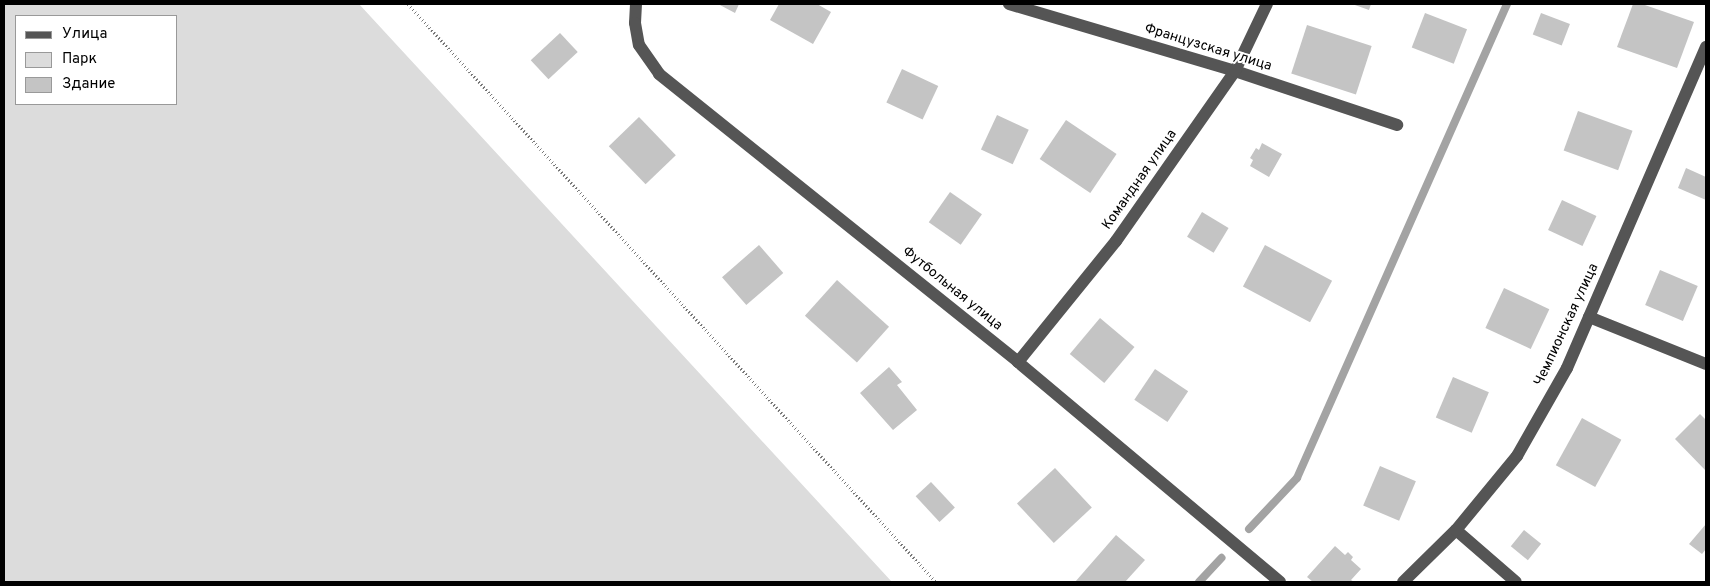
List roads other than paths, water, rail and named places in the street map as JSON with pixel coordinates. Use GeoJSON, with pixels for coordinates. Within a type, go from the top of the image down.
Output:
{"type":"FeatureCollection","features":[{"type":"Feature","properties":{"kind":"street","name":"Футбольная улица"},"geometry":{"type":"LineString","coordinates":[[636,4],[635,23],[639,45],[659,74],[1018,362],[1280,582]]}},
{"type":"Feature","properties":{"kind":"street","name":"Французская улица"},"geometry":{"type":"LineString","coordinates":[[1009,4],[1235,71],[1397,125]]}},
{"type":"Feature","properties":{"kind":"street","name":"Командная улица"},"geometry":{"type":"LineString","coordinates":[[1018,362],[1116,241],[1235,71],[1267,4]]}},
{"type":"Feature","properties":{"kind":"street","name":"Чемпионская улица"},"geometry":{"type":"LineString","coordinates":[[1403,582],[1456,530],[1517,456],[1567,368],[1706,47]]}},
{"type":"Feature","properties":{"kind":"street"},"geometry":{"type":"LineString","coordinates":[[1589,317],[1706,364]]}},
{"type":"Feature","properties":{"kind":"street"},"geometry":{"type":"LineString","coordinates":[[1456,530],[1516,582]]}},
{"type":"Feature","properties":{"kind":"waterway"},"geometry":{"type":"LineString","coordinates":[[1249,529],[1297,478],[1507,4]]}},
{"type":"Feature","properties":{"kind":"waterway"},"geometry":{"type":"LineString","coordinates":[[1199,582],[1221,558]]}}]}
